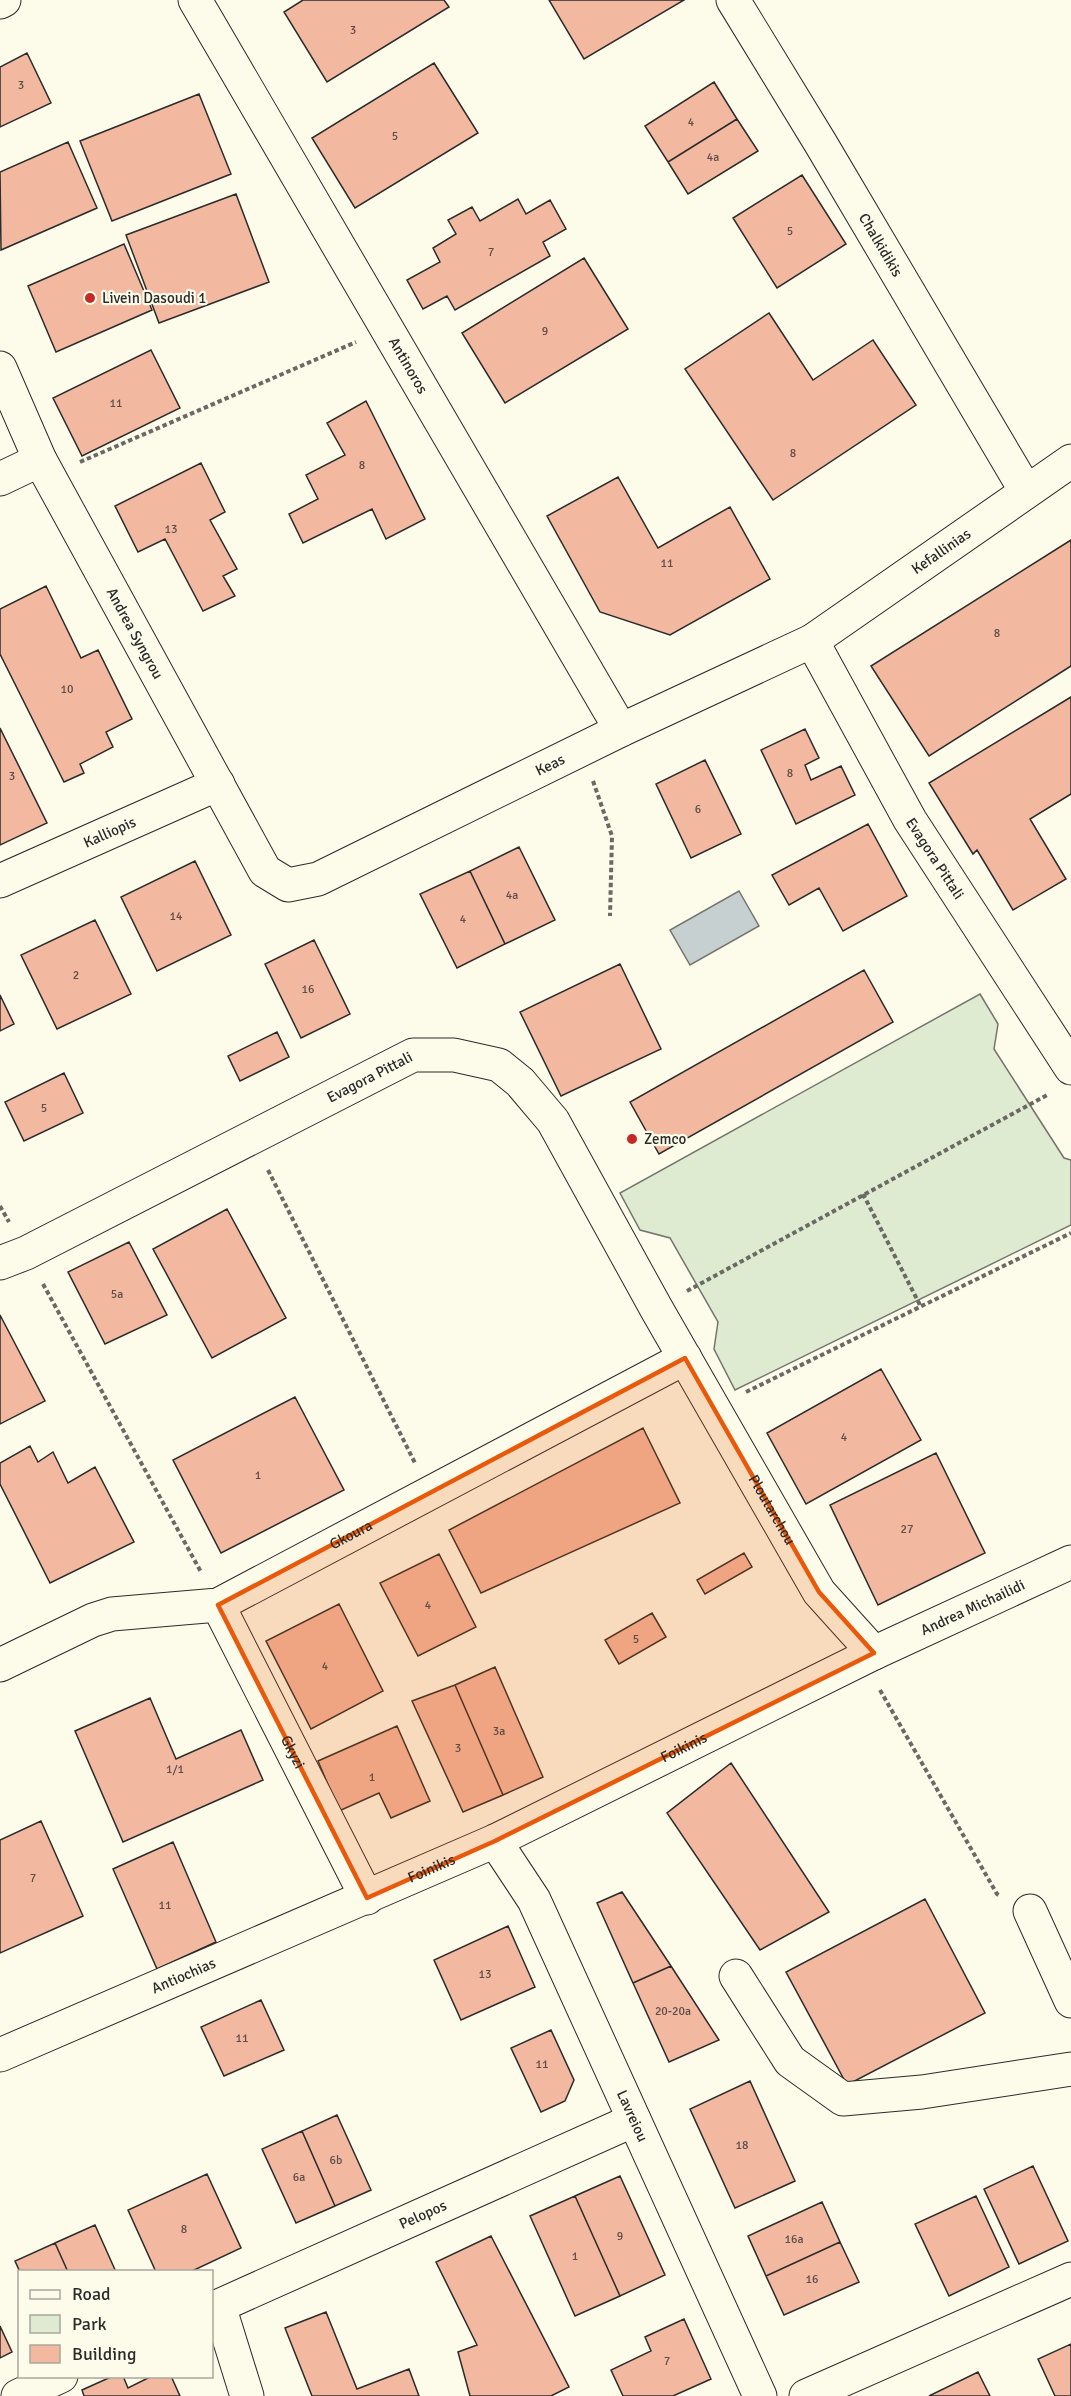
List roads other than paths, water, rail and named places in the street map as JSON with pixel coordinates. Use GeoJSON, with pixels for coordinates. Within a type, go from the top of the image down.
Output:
{"type":"FeatureCollection","features":[{"type":"Feature","properties":{"kind":"street","name":"Antinoros"},"geometry":{"type":"LineString","coordinates":[[195,0],[621,730]]}},
{"type":"Feature","properties":{"kind":"street","name":"Chalkidikis"},"geometry":{"type":"LineString","coordinates":[[733,0],[1026,491]]}},
{"type":"Feature","properties":{"kind":"street","name":"Andrea Syngrou"},"geometry":{"type":"LineString","coordinates":[[0,368],[45,468],[264,871],[288,885]]}},
{"type":"Feature","properties":{"kind":"street","name":"Kefallinias"},"geometry":{"type":"LineString","coordinates":[[812,641],[1071,461]]}},
{"type":"Feature","properties":{"kind":"street"},"geometry":{"type":"LineString","coordinates":[[0,479],[45,468]]}},
{"type":"Feature","properties":{"kind":"street","name":"Keas"},"geometry":{"type":"LineString","coordinates":[[288,885],[318,879],[621,730],[812,641]]}},
{"type":"Feature","properties":{"kind":"street","name":"Evagora Pittali"},"geometry":{"type":"LineString","coordinates":[[812,641],[910,820],[1071,1068]]}},
{"type":"Feature","properties":{"kind":"street","name":"Kalliopis"},"geometry":{"type":"LineString","coordinates":[[0,881],[218,784]]}},
{"type":"Feature","properties":{"kind":"street","name":"Evagora Pittali"},"geometry":{"type":"LineString","coordinates":[[13,1258],[413,1055],[454,1055],[499,1065],[520,1082],[553,1120],[685,1358]]}},
{"type":"Feature","properties":{"kind":"street","name":"Ploutarchou"},"geometry":{"type":"LineString","coordinates":[[685,1358],[819,1592],[874,1653]]}},
{"type":"Feature","properties":{"kind":"street","name":"Gkoura"},"geometry":{"type":"LineString","coordinates":[[0,1665],[93,1620],[112,1614],[218,1605],[685,1358]]}},
{"type":"Feature","properties":{"kind":"street","name":"Andrea Michailidi"},"geometry":{"type":"LineString","coordinates":[[874,1653],[1071,1562]]}},
{"type":"Feature","properties":{"kind":"street","name":"Gkyzi"},"geometry":{"type":"LineString","coordinates":[[218,1605],[367,1898]]}},
{"type":"Feature","properties":{"kind":"street","name":"Foikinis"},"geometry":{"type":"LineString","coordinates":[[495,1841],[874,1653]]}},
{"type":"Feature","properties":{"kind":"street","name":"Foinikis"},"geometry":{"type":"LineString","coordinates":[[367,1898],[495,1841]]}},
{"type":"Feature","properties":{"kind":"street","name":"Lavreiou"},"geometry":{"type":"LineString","coordinates":[[495,1841],[534,1900],[760,2396]]}},
{"type":"Feature","properties":{"kind":"street","name":"Antiochias"},"geometry":{"type":"LineString","coordinates":[[0,2055],[367,1898]]}},
{"type":"Feature","properties":{"kind":"street"},"geometry":{"type":"LineString","coordinates":[[1030,1911],[1071,2001]]}},
{"type":"Feature","properties":{"kind":"street"},"geometry":{"type":"LineString","coordinates":[[736,1976],[790,2061],[843,2099],[922,2092],[1071,2068]]}},
{"type":"Feature","properties":{"kind":"street","name":"Pelopos"},"geometry":{"type":"LineString","coordinates":[[215,2308],[634,2120]]}},
{"type":"Feature","properties":{"kind":"street"},"geometry":{"type":"LineString","coordinates":[[806,2396],[1071,2279]]}},
{"type":"Feature","properties":{"kind":"street"},"geometry":{"type":"LineString","coordinates":[[215,2308],[247,2396]]}},
{"type":"Feature","properties":{"kind":"street"},"geometry":{"type":"LineString","coordinates":[[18,2396],[58,2378]]}},
{"type":"Feature","properties":{"kind":"place","name":"Livein Dasoudi 1"},"geometry":{"type":"Point","coordinates":[90,298]}},
{"type":"Feature","properties":{"kind":"place","name":"Zemco"},"geometry":{"type":"Point","coordinates":[632,1139]}}]}
